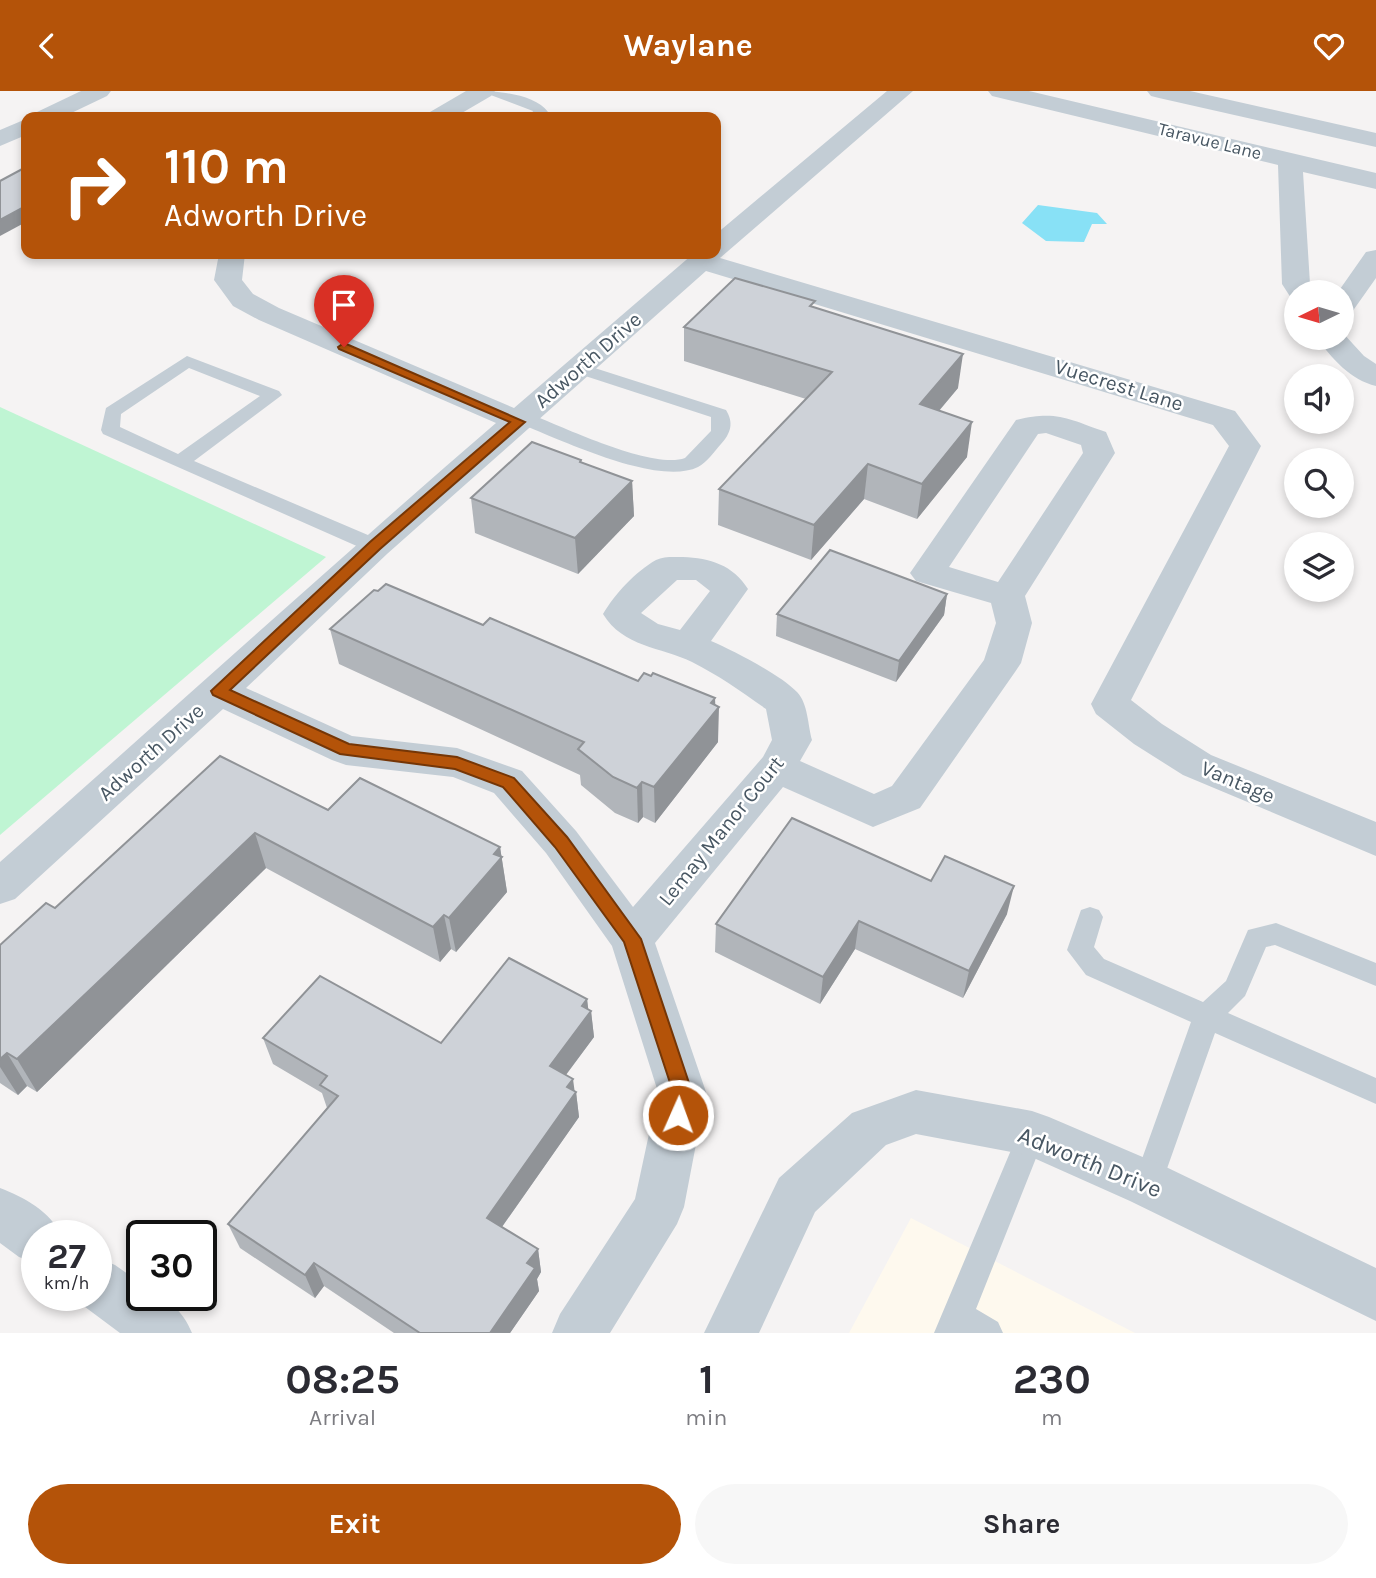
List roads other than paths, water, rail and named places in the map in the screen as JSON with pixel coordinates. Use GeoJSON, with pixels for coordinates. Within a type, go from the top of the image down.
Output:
{"type":"FeatureCollection","features":[{"type":"Feature","properties":{"kind":"street"},"geometry":{"type":"LineString","coordinates":[[55,112],[99,91]]}},
{"type":"Feature","properties":{"kind":"street"},"geometry":{"type":"LineString","coordinates":[[447,112],[485,91]]}},
{"type":"Feature","properties":{"kind":"street","name":"Adworth Drive"},"geometry":{"type":"LineString","coordinates":[[721,243],[901,91]]}},
{"type":"Feature","properties":{"kind":"street","name":"Taravue Lane"},"geometry":{"type":"LineString","coordinates":[[1000,91],[1290,160],[1296,280]]}},
{"type":"Feature","properties":{"kind":"street"},"geometry":{"type":"LineString","coordinates":[[1159,91],[1376,139]]}},
{"type":"Feature","properties":{"kind":"street"},"geometry":{"type":"LineString","coordinates":[[0,139],[21,128]]}},
{"type":"Feature","properties":{"kind":"street"},"geometry":{"type":"LineString","coordinates":[[1290,160],[1376,181]]}},
{"type":"Feature","properties":{"kind":"street","name":"Vuecrest Lane"},"geometry":{"type":"LineString","coordinates":[[721,258],[1224,418],[1237,432],[1245,446],[1110,704]]}},
{"type":"Feature","properties":{"kind":"street"},"geometry":{"type":"LineString","coordinates":[[1354,289],[1376,258]]}},
{"type":"Feature","properties":{"kind":"street"},"geometry":{"type":"LineString","coordinates":[[231,259],[228,280],[243,300],[269,314],[521,420]]}},
{"type":"Feature","properties":{"kind":"street","name":"Adworth Drive"},"geometry":{"type":"LineString","coordinates":[[0,887],[219,691],[375,545],[702,259]]}},
{"type":"Feature","properties":{"kind":"street"},"geometry":{"type":"LineString","coordinates":[[1354,342],[1376,350]]}},
{"type":"Feature","properties":{"kind":"street"},"geometry":{"type":"LineString","coordinates":[[1342,350],[1353,362],[1376,377]]}},
{"type":"Feature","properties":{"kind":"street"},"geometry":{"type":"LineString","coordinates":[[777,767],[873,811],[906,797],[1002,663],[1014,623],[1007,596],[1099,453],[1095,439],[1048,423],[1027,427],[928,573],[1007,596]]}},
{"type":"Feature","properties":{"kind":"street","name":"Lemay Manor Court"},"geometry":{"type":"LineString","coordinates":[[632,939],[777,767],[792,740],[784,702],[740,673],[688,646]]}},
{"type":"Feature","properties":{"kind":"street"},"geometry":{"type":"LineString","coordinates":[[219,691],[346,750],[457,763],[509,782],[561,842],[632,939],[682,1092],[659,1206],[579,1333]]}},
{"type":"Feature","properties":{"kind":"street","name":"Vantage"},"geometry":{"type":"LineString","coordinates":[[1110,704],[1148,734],[1197,765],[1373,829]]}},
{"type":"Feature","properties":{"kind":"street","name":"Adworth Drive"},"geometry":{"type":"LineString","coordinates":[[731,1333],[797,1195],[869,1129],[916,1112],[1032,1133],[1148,1184],[1376,1295]]}},
{"type":"Feature","properties":{"kind":"street"},"geometry":{"type":"LineString","coordinates":[[0,1212],[21,1227]]}},
{"type":"Feature","properties":{"kind":"street"},"geometry":{"type":"LineString","coordinates":[[112,1295],[165,1333]]}},
{"type":"Feature","properties":{"kind":"lane"},"geometry":{"type":"LineString","coordinates":[[485,91],[538,108],[540,112]]}},
{"type":"Feature","properties":{"kind":"lane"},"geometry":{"type":"LineString","coordinates":[[180,462],[273,395],[187,361],[112,412],[110,430],[180,462],[375,545]]}},
{"type":"Feature","properties":{"kind":"lane"},"geometry":{"type":"LineString","coordinates":[[521,420],[656,466],[680,466],[696,461],[722,432],[723,423],[719,414],[579,368]]}},
{"type":"Feature","properties":{"kind":"lane"},"geometry":{"type":"LineString","coordinates":[[1090,917],[1080,950],[1096,967],[1376,1091]]}},
{"type":"Feature","properties":{"kind":"lane"},"geometry":{"type":"LineString","coordinates":[[1148,1184],[1207,1016],[1236,988],[1257,938],[1276,934],[1376,975]]}},
{"type":"Feature","properties":{"kind":"lane"},"geometry":{"type":"LineString","coordinates":[[987,1333],[954,1325],[1032,1133]]}},
{"type":"Feature","properties":{"kind":"water"},"geometry":{"type":"Polygon","coordinates":[[[1038,205],[1097,213],[1107,224],[1092,224],[1084,242],[1046,241],[1022,223],[1038,205]]]}}]}
